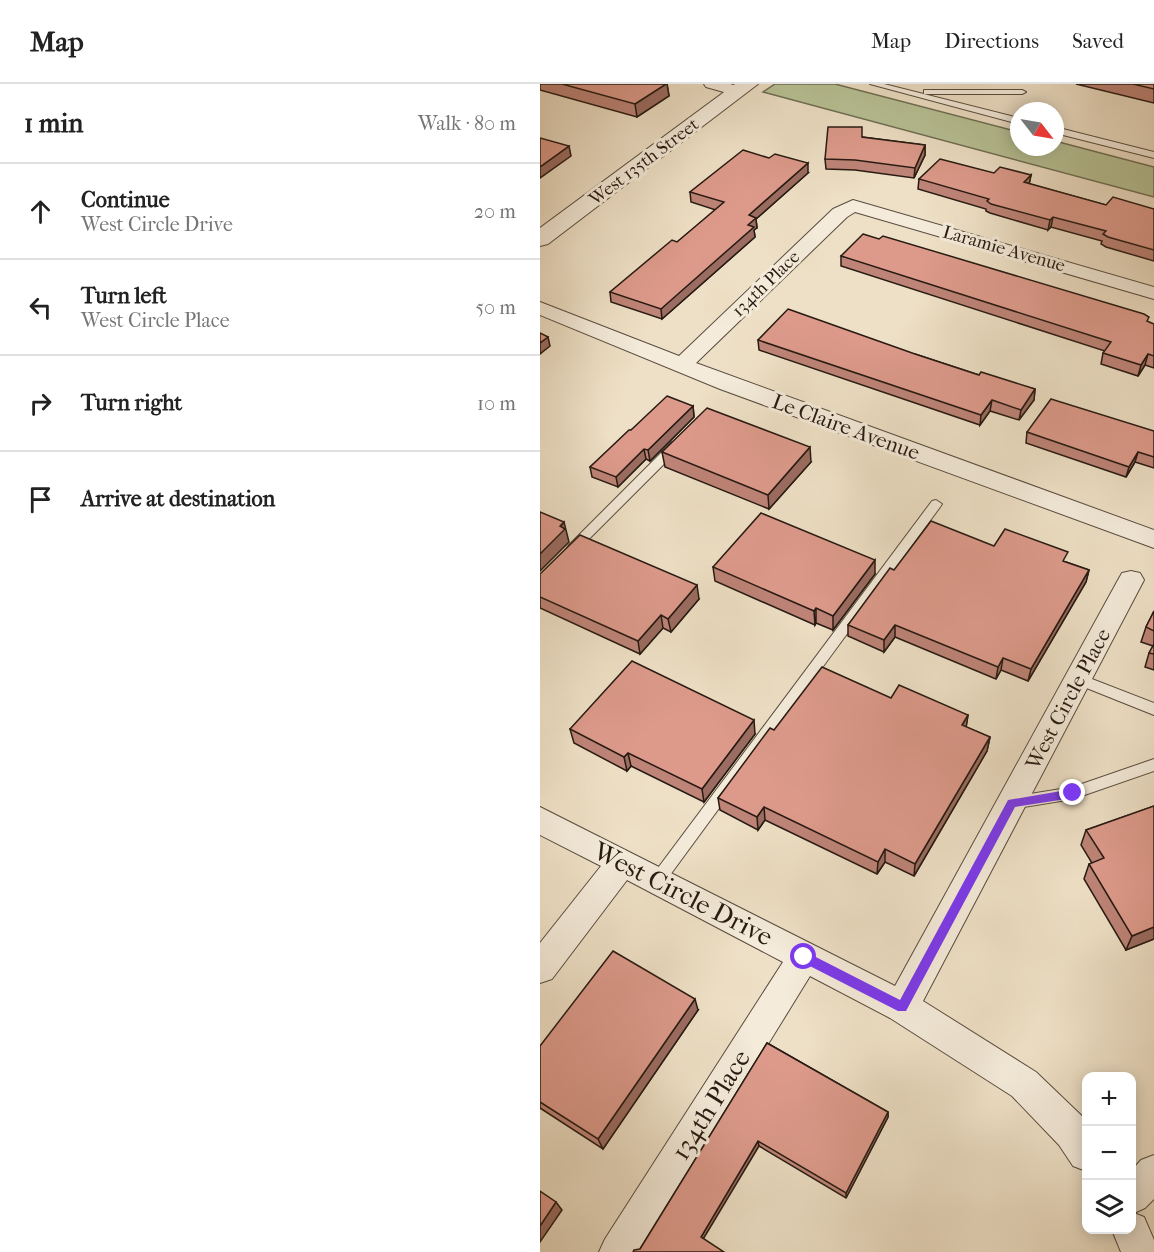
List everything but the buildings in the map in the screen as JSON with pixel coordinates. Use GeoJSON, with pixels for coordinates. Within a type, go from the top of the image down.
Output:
{"type":"FeatureCollection","features":[{"type":"Feature","properties":{"kind":"street"},"geometry":{"type":"LineString","coordinates":[[712,84],[743,88]]}},
{"type":"Feature","properties":{"kind":"street","name":"West 135th Street"},"geometry":{"type":"LineString","coordinates":[[540,239],[743,88]]}},
{"type":"Feature","properties":{"kind":"street","name":"Laramie Avenue"},"geometry":{"type":"LineString","coordinates":[[853,207],[1154,293]]}},
{"type":"Feature","properties":{"kind":"street","name":"134th Place"},"geometry":{"type":"LineString","coordinates":[[682,365],[840,213],[853,207]]}},
{"type":"Feature","properties":{"kind":"street","name":"Le Claire Avenue"},"geometry":{"type":"LineString","coordinates":[[540,308],[682,365],[1154,538]]}},
{"type":"Feature","properties":{"kind":"street","name":"West Circle Place"},"geometry":{"type":"LineString","coordinates":[[902,1007],[1131,580]]}},
{"type":"Feature","properties":{"kind":"street","name":"West Circle Drive"},"geometry":{"type":"LineString","coordinates":[[540,820],[902,1007],[1024,1084],[1072,1132],[1082,1147]]}},
{"type":"Feature","properties":{"kind":"street"},"geometry":{"type":"LineString","coordinates":[[540,968],[622,863]]}},
{"type":"Feature","properties":{"kind":"street","name":"134th Place"},"geometry":{"type":"LineString","coordinates":[[618,1252],[804,957]]}},
{"type":"Feature","properties":{"kind":"street"},"geometry":{"type":"LineString","coordinates":[[1136,1190],[1154,1173]]}},
{"type":"Feature","properties":{"kind":"street"},"geometry":{"type":"LineString","coordinates":[[1133,1234],[1140,1252]]}},
{"type":"Feature","properties":{"kind":"lane"},"geometry":{"type":"LineString","coordinates":[[874,84],[1010,119]]}},
{"type":"Feature","properties":{"kind":"lane"},"geometry":{"type":"LineString","coordinates":[[907,92],[1022,92]]}},
{"type":"Feature","properties":{"kind":"lane"},"geometry":{"type":"LineString","coordinates":[[1064,132],[1154,155]]}},
{"type":"Feature","properties":{"kind":"lane"},"geometry":{"type":"LineString","coordinates":[[564,557],[687,434]]}},
{"type":"Feature","properties":{"kind":"lane"},"geometry":{"type":"LineString","coordinates":[[657,881],[936,504]]}},
{"type":"Feature","properties":{"kind":"lane"},"geometry":{"type":"LineString","coordinates":[[1079,679],[1154,709]]}},
{"type":"Feature","properties":{"kind":"lane"},"geometry":{"type":"LineString","coordinates":[[1011,803],[1073,793],[1154,765]]}},
{"type":"Feature","properties":{"kind":"green space"},"geometry":{"type":"Polygon","coordinates":[[[775,84],[835,84],[1010,130],[1010,156],[1064,156],[1064,143],[1154,167],[1154,197],[763,92],[775,84]]]}},
{"type":"Feature","properties":{"kind":"route"},"geometry":{"type":"LineString","coordinates":[[804,957],[902,1007],[1011,803],[1073,793]]}}]}
